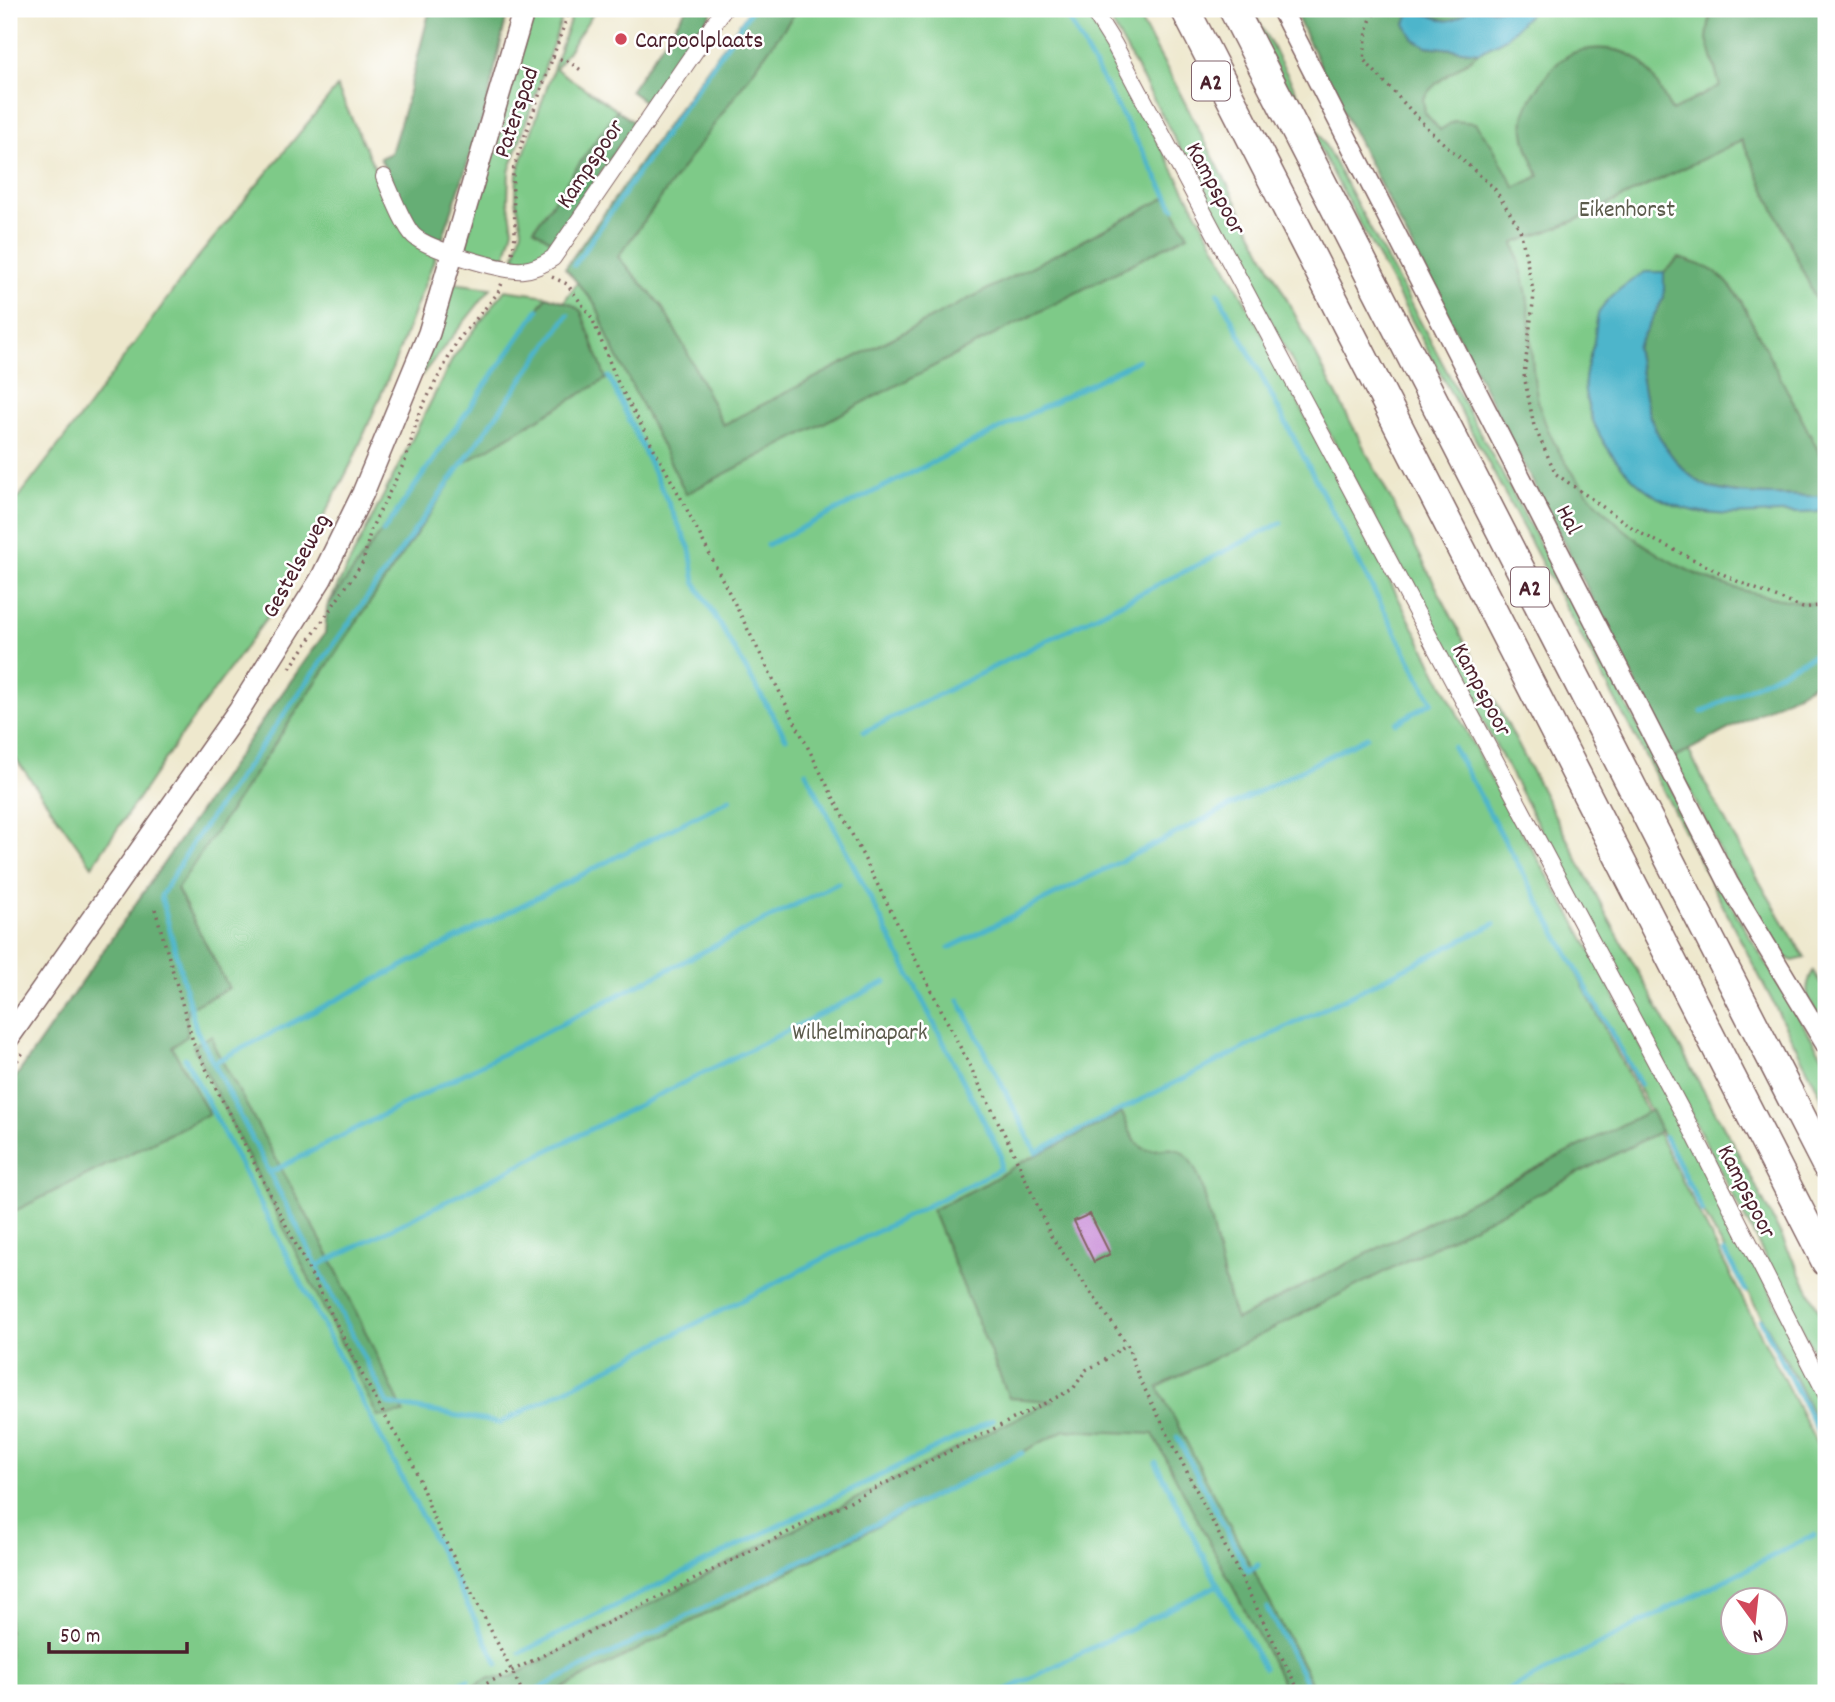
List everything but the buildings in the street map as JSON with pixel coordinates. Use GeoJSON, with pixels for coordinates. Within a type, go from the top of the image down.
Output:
{"type":"FeatureCollection","features":[{"type":"Feature","properties":{"kind":"highway","name":"A2"},"geometry":{"type":"LineString","coordinates":[[1163,9],[1259,154]]}},
{"type":"Feature","properties":{"kind":"highway","name":"A2"},"geometry":{"type":"LineString","coordinates":[[1185,9],[1826,1262]]}},
{"type":"Feature","properties":{"kind":"highway","name":"A2"},"geometry":{"type":"LineString","coordinates":[[1233,9],[1826,1165]]}},
{"type":"Feature","properties":{"kind":"main road","name":"Gestelseweg"},"geometry":{"type":"LineString","coordinates":[[509,61],[514,9]]}},
{"type":"Feature","properties":{"kind":"main road","name":"Gestelseweg"},"geometry":{"type":"LineString","coordinates":[[9,1037],[239,710],[321,579],[363,493],[429,333],[524,9]]}},
{"type":"Feature","properties":{"kind":"street","name":"Kampspoor"},"geometry":{"type":"LineString","coordinates":[[538,267],[553,258],[724,9]]}},
{"type":"Feature","properties":{"kind":"street","name":"Kampspoor"},"geometry":{"type":"LineString","coordinates":[[1092,9],[1114,44],[1687,1122],[1826,1394]]}},
{"type":"Feature","properties":{"kind":"street","name":"Hal"},"geometry":{"type":"LineString","coordinates":[[1281,9],[1729,884],[1826,1045]]}},
{"type":"Feature","properties":{"kind":"street"},"geometry":{"type":"LineString","coordinates":[[384,177],[414,236],[453,254],[507,270],[538,267]]}},
{"type":"Feature","properties":{"kind":"path","name":"Paterspad"},"geometry":{"type":"LineString","coordinates":[[507,270],[517,228],[511,186],[514,166],[570,9]]}},
{"type":"Feature","properties":{"kind":"path"},"geometry":{"type":"LineString","coordinates":[[1380,9],[1374,13],[1367,34],[1364,60],[1430,131],[1494,188],[1520,229],[1534,295],[1524,375],[1534,426],[1556,474],[1640,533],[1741,583],[1803,608],[1826,605]]}},
{"type":"Feature","properties":{"kind":"path"},"geometry":{"type":"LineString","coordinates":[[552,57],[567,61],[581,71]]}},
{"type":"Feature","properties":{"kind":"path"},"geometry":{"type":"LineString","coordinates":[[538,267],[567,284],[592,318],[618,383],[682,500],[1011,1147],[1051,1236],[1127,1344],[1139,1378],[1300,1693]]}},
{"type":"Feature","properties":{"kind":"path"},"geometry":{"type":"LineString","coordinates":[[155,909],[194,1045],[363,1376],[410,1456],[435,1521],[523,1693]]}},
{"type":"Feature","properties":{"kind":"path"},"geometry":{"type":"LineString","coordinates":[[468,1693],[1073,1389],[1087,1370],[1127,1344]]}},
{"type":"Feature","properties":{"kind":"green space"},"geometry":{"type":"Polygon","coordinates":[[[430,9],[508,9],[487,105],[442,240],[415,230],[380,158],[391,153],[430,9]]]}},
{"type":"Feature","properties":{"kind":"green space"},"geometry":{"type":"Polygon","coordinates":[[[533,9],[565,9],[509,172],[508,200],[513,229],[505,258],[463,253],[533,9]]]}},
{"type":"Feature","properties":{"kind":"green space"},"geometry":{"type":"Polygon","coordinates":[[[574,9],[596,9],[556,69],[617,110],[534,229],[553,242],[537,257],[514,260],[522,229],[516,199],[517,174],[574,9]]]}},
{"type":"Feature","properties":{"kind":"green space"},"geometry":{"type":"Polygon","coordinates":[[[686,9],[714,9],[648,104],[630,91],[686,9]]]}},
{"type":"Feature","properties":{"kind":"green space"},"geometry":{"type":"Polygon","coordinates":[[[750,9],[798,9],[618,257],[661,305],[723,425],[1167,197],[1188,235],[686,494],[609,340],[596,305],[565,268],[750,9]]]}},
{"type":"Feature","properties":{"kind":"green space","name":"Wilhelminapark"},"geometry":{"type":"Polygon","coordinates":[[[770,9],[1086,9],[1270,347],[1493,783],[1577,925],[1826,1397],[1826,1441],[1787,1362],[1698,1203],[1563,947],[1826,1462],[1826,1693],[9,1693],[9,1089],[770,9]]]}},
{"type":"Feature","properties":{"kind":"green space"},"geometry":{"type":"Polygon","coordinates":[[[1104,9],[1134,9],[1170,74],[1606,914],[1747,1169],[1826,1324],[1826,1376],[1597,935],[1104,9]]]}},
{"type":"Feature","properties":{"kind":"green space"},"geometry":{"type":"Polygon","coordinates":[[[1245,9],[1252,9],[1738,917],[1826,1062],[1826,1105],[1648,761],[1245,9]]]}},
{"type":"Feature","properties":{"kind":"green space"},"geometry":{"type":"Polygon","coordinates":[[[1293,9],[1469,9],[1450,21],[1420,12],[1426,46],[1479,52],[1428,92],[1423,99],[1425,113],[1440,130],[1454,121],[1475,123],[1492,145],[1515,188],[1539,176],[1530,155],[1523,125],[1526,111],[1547,75],[1567,56],[1584,50],[1604,49],[1633,56],[1650,72],[1672,111],[1720,86],[1707,39],[1711,9],[1826,9],[1826,321],[1742,140],[1572,222],[1514,243],[1527,295],[1537,397],[1549,432],[1571,471],[1609,516],[1663,557],[1724,585],[1791,601],[1826,605],[1826,678],[1674,758],[1293,9]]]}},
{"type":"Feature","properties":{"kind":"green space","name":"Eikenhorst"},"geometry":{"type":"Polygon","coordinates":[[[1306,9],[1826,9],[1826,655],[1663,736],[1306,9]]]}},
{"type":"Feature","properties":{"kind":"green space"},"geometry":{"type":"Polygon","coordinates":[[[337,87],[402,227],[437,252],[392,369],[352,462],[282,597],[180,737],[92,866],[9,749],[9,510],[194,262],[337,87]]]}},
{"type":"Feature","properties":{"kind":"green space"},"geometry":{"type":"Polygon","coordinates":[[[617,110],[635,123],[553,242],[534,229],[617,110]]]}},
{"type":"Feature","properties":{"kind":"green space"},"geometry":{"type":"Polygon","coordinates":[[[1679,258],[1714,271],[1740,299],[1822,458],[1826,457],[1826,499],[1819,496],[1737,493],[1712,488],[1692,477],[1674,459],[1660,438],[1650,417],[1636,348],[1664,297],[1664,272],[1679,258]]]}},
{"type":"Feature","properties":{"kind":"green space"},"geometry":{"type":"Polygon","coordinates":[[[453,283],[491,288],[421,376],[453,283]]]}},
{"type":"Feature","properties":{"kind":"green space"},"geometry":{"type":"Polygon","coordinates":[[[505,290],[547,296],[499,368],[327,607],[453,358],[505,290]]]}},
{"type":"Feature","properties":{"kind":"green space"},"geometry":{"type":"Polygon","coordinates":[[[547,296],[571,304],[581,311],[606,379],[464,463],[177,889],[229,988],[187,1009],[187,1036],[172,1047],[209,1114],[9,1214],[9,1087],[325,633],[327,607],[499,368],[547,296]]]}},
{"type":"Feature","properties":{"kind":"green space"},"geometry":{"type":"Polygon","coordinates":[[[1689,751],[1730,830],[1805,958],[1793,961],[1782,956],[1723,858],[1674,758],[1689,751]]]}},
{"type":"Feature","properties":{"kind":"green space"},"geometry":{"type":"Polygon","coordinates":[[[1813,971],[1826,992],[1826,1027],[1809,1001],[1807,987],[1813,971]]]}},
{"type":"Feature","properties":{"kind":"green space"},"geometry":{"type":"Polygon","coordinates":[[[212,1035],[214,1046],[331,1259],[404,1413],[378,1417],[193,1046],[212,1035]]]}},
{"type":"Feature","properties":{"kind":"green space"},"geometry":{"type":"Polygon","coordinates":[[[1651,1110],[1661,1131],[1158,1387],[1317,1693],[1288,1693],[1153,1434],[1065,1430],[553,1693],[460,1693],[489,1678],[509,1678],[769,1542],[1052,1401],[1009,1398],[932,1210],[1122,1113],[1140,1146],[1151,1150],[1177,1150],[1193,1165],[1204,1193],[1236,1320],[1651,1110]]]}},
{"type":"Feature","properties":{"kind":"water"},"geometry":{"type":"Polygon","coordinates":[[[1469,9],[1534,9],[1506,38],[1479,52],[1426,46],[1414,39],[1405,24],[1409,14],[1427,14],[1452,20],[1469,9]]]}},
{"type":"Feature","properties":{"kind":"water"},"geometry":{"type":"Polygon","coordinates":[[[1645,272],[1664,272],[1664,297],[1636,348],[1650,417],[1674,459],[1701,483],[1712,488],[1751,494],[1819,496],[1826,499],[1826,510],[1739,515],[1699,512],[1658,497],[1628,474],[1616,459],[1596,427],[1589,409],[1585,392],[1586,375],[1600,310],[1614,294],[1645,272]]]}},
{"type":"Feature","properties":{"kind":"waterway"},"geometry":{"type":"LineString","coordinates":[[574,265],[752,9]]}},
{"type":"Feature","properties":{"kind":"waterway"},"geometry":{"type":"LineString","coordinates":[[1063,9],[1174,208]]}},
{"type":"Feature","properties":{"kind":"waterway"},"geometry":{"type":"LineString","coordinates":[[1218,293],[1432,702],[1396,723]]}},
{"type":"Feature","properties":{"kind":"waterway"},"geometry":{"type":"LineString","coordinates":[[383,532],[538,310]]}},
{"type":"Feature","properties":{"kind":"waterway"},"geometry":{"type":"LineString","coordinates":[[568,315],[194,841],[161,896],[196,1029],[388,1404],[500,1423],[1000,1169],[1001,1155],[806,772]]}},
{"type":"Feature","properties":{"kind":"waterway"},"geometry":{"type":"LineString","coordinates":[[767,545],[1138,360]]}},
{"type":"Feature","properties":{"kind":"waterway"},"geometry":{"type":"LineString","coordinates":[[609,377],[690,549],[695,582],[786,738]]}},
{"type":"Feature","properties":{"kind":"waterway"},"geometry":{"type":"LineString","coordinates":[[864,732],[1281,523]]}},
{"type":"Feature","properties":{"kind":"waterway"},"geometry":{"type":"LineString","coordinates":[[1702,712],[1826,649]]}},
{"type":"Feature","properties":{"kind":"waterway"},"geometry":{"type":"LineString","coordinates":[[949,948],[1367,737]]}},
{"type":"Feature","properties":{"kind":"waterway"},"geometry":{"type":"LineString","coordinates":[[1453,747],[1640,1084]]}},
{"type":"Feature","properties":{"kind":"waterway"},"geometry":{"type":"LineString","coordinates":[[213,1063],[730,799]]}},
{"type":"Feature","properties":{"kind":"waterway"},"geometry":{"type":"LineString","coordinates":[[269,1173],[838,883]]}},
{"type":"Feature","properties":{"kind":"waterway"},"geometry":{"type":"LineString","coordinates":[[959,1000],[1036,1152],[1494,924]]}},
{"type":"Feature","properties":{"kind":"waterway"},"geometry":{"type":"LineString","coordinates":[[317,1266],[885,982]]}},
{"type":"Feature","properties":{"kind":"waterway"},"geometry":{"type":"LineString","coordinates":[[185,1058],[498,1664]]}},
{"type":"Feature","properties":{"kind":"waterway"},"geometry":{"type":"LineString","coordinates":[[1665,1137],[1703,1212]]}},
{"type":"Feature","properties":{"kind":"waterway"},"geometry":{"type":"LineString","coordinates":[[1724,1252],[1746,1291]]}},
{"type":"Feature","properties":{"kind":"waterway"},"geometry":{"type":"LineString","coordinates":[[1761,1320],[1826,1448]]}},
{"type":"Feature","properties":{"kind":"waterway"},"geometry":{"type":"LineString","coordinates":[[520,1653],[993,1420]]}},
{"type":"Feature","properties":{"kind":"waterway"},"geometry":{"type":"LineString","coordinates":[[1177,1437],[1248,1571],[1258,1565]]}},
{"type":"Feature","properties":{"kind":"waterway"},"geometry":{"type":"LineString","coordinates":[[540,1693],[538,1689],[1022,1453]]}},
{"type":"Feature","properties":{"kind":"waterway"},"geometry":{"type":"LineString","coordinates":[[1156,1463],[1264,1668]]}},
{"type":"Feature","properties":{"kind":"waterway"},"geometry":{"type":"LineString","coordinates":[[1502,1693],[1814,1535]]}},
{"type":"Feature","properties":{"kind":"waterway"},"geometry":{"type":"LineString","coordinates":[[1001,1693],[1218,1585]]}},
{"type":"Feature","properties":{"kind":"waterway"},"geometry":{"type":"LineString","coordinates":[[1267,1608],[1312,1693]]}},
{"type":"Feature","properties":{"kind":"waterway"},"geometry":{"type":"LineString","coordinates":[[442,1693],[468,1680]]}},
{"type":"Feature","properties":{"kind":"place","name":"Carpoolplaats"},"geometry":{"type":"Point","coordinates":[621,39]}}]}
